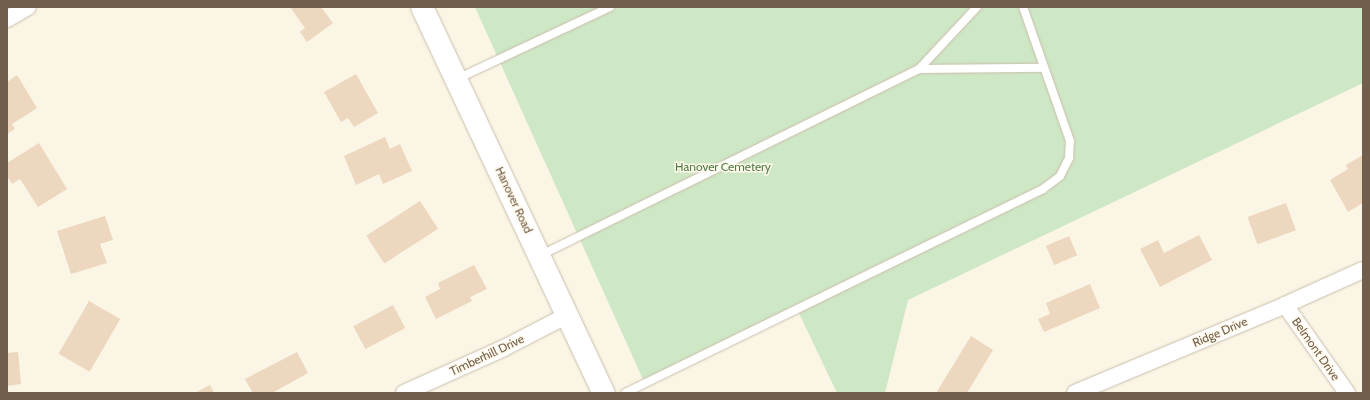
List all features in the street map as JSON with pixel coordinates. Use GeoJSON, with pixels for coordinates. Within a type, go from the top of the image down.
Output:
{"type":"FeatureCollection","features":[{"type":"Feature","properties":{"kind":"street"},"geometry":{"type":"LineString","coordinates":[[7,19],[28,7]]}},
{"type":"Feature","properties":{"kind":"street","name":"Hanover Road"},"geometry":{"type":"LineString","coordinates":[[422,7],[604,393]]}},
{"type":"Feature","properties":{"kind":"street","name":"Ridge Drive"},"geometry":{"type":"LineString","coordinates":[[1075,393],[1285,305],[1363,270]]}},
{"type":"Feature","properties":{"kind":"street","name":"Belmont Drive"},"geometry":{"type":"LineString","coordinates":[[1285,305],[1347,393]]}},
{"type":"Feature","properties":{"kind":"street","name":"Timberhill Drive"},"geometry":{"type":"LineString","coordinates":[[404,393],[504,348],[568,315]]}},
{"type":"Feature","properties":{"kind":"lane"},"geometry":{"type":"LineString","coordinates":[[457,79],[610,7]]}},
{"type":"Feature","properties":{"kind":"lane"},"geometry":{"type":"LineString","coordinates":[[540,256],[919,69],[977,7]]}},
{"type":"Feature","properties":{"kind":"lane"},"geometry":{"type":"LineString","coordinates":[[625,393],[1043,189],[1060,176],[1069,158],[1070,141],[1023,7]]}},
{"type":"Feature","properties":{"kind":"lane"},"geometry":{"type":"LineString","coordinates":[[919,69],[1044,68]]}},
{"type":"Feature","properties":{"kind":"green space","name":"Hanover Cemetery"},"geometry":{"type":"Polygon","coordinates":[[[475,7],[1363,7],[1363,83],[908,300],[885,393],[837,393],[797,309],[646,386],[475,7]]]}},
{"type":"Feature","properties":{"kind":"building"},"geometry":{"type":"Polygon","coordinates":[[[290,7],[321,7],[333,23],[307,42],[300,32],[305,28],[290,7]]]}},
{"type":"Feature","properties":{"kind":"building"},"geometry":{"type":"Polygon","coordinates":[[[356,74],[378,113],[354,127],[348,118],[341,122],[324,92],[356,74]]]}},
{"type":"Feature","properties":{"kind":"building"},"geometry":{"type":"Polygon","coordinates":[[[17,75],[37,108],[12,124],[15,129],[7,134],[7,82],[17,75]]]}},
{"type":"Feature","properties":{"kind":"building"},"geometry":{"type":"Polygon","coordinates":[[[385,137],[390,149],[400,144],[412,171],[383,184],[379,174],[356,185],[344,156],[385,137]]]}},
{"type":"Feature","properties":{"kind":"building"},"geometry":{"type":"Polygon","coordinates":[[[39,143],[67,189],[38,207],[20,179],[12,184],[7,176],[7,163],[39,143]]]}},
{"type":"Feature","properties":{"kind":"building"},"geometry":{"type":"Polygon","coordinates":[[[1363,155],[1363,203],[1348,212],[1330,180],[1348,169],[1346,165],[1363,155]]]}},
{"type":"Feature","properties":{"kind":"building"},"geometry":{"type":"Polygon","coordinates":[[[420,201],[438,229],[384,264],[366,236],[420,201]]]}},
{"type":"Feature","properties":{"kind":"building"},"geometry":{"type":"Polygon","coordinates":[[[1286,203],[1296,230],[1257,244],[1247,217],[1286,203]]]}},
{"type":"Feature","properties":{"kind":"building"},"geometry":{"type":"Polygon","coordinates":[[[105,216],[113,240],[100,244],[107,263],[71,274],[57,231],[105,216]]]}},
{"type":"Feature","properties":{"kind":"building"},"geometry":{"type":"Polygon","coordinates":[[[1199,235],[1212,260],[1160,287],[1140,249],[1158,240],[1164,253],[1199,235]]]}},
{"type":"Feature","properties":{"kind":"building"},"geometry":{"type":"Polygon","coordinates":[[[1069,236],[1077,255],[1054,265],[1046,246],[1069,236]]]}},
{"type":"Feature","properties":{"kind":"building"},"geometry":{"type":"Polygon","coordinates":[[[474,265],[487,289],[470,297],[472,301],[436,319],[425,297],[440,289],[438,283],[474,265]]]}},
{"type":"Feature","properties":{"kind":"building"},"geometry":{"type":"Polygon","coordinates":[[[1090,284],[1100,308],[1044,332],[1038,319],[1050,314],[1046,303],[1090,284]]]}},
{"type":"Feature","properties":{"kind":"building"},"geometry":{"type":"Polygon","coordinates":[[[89,301],[120,319],[90,372],[59,354],[89,301]]]}},
{"type":"Feature","properties":{"kind":"building"},"geometry":{"type":"Polygon","coordinates":[[[393,305],[405,328],[365,349],[353,326],[393,305]]]}},
{"type":"Feature","properties":{"kind":"building"},"geometry":{"type":"Polygon","coordinates":[[[971,336],[993,350],[967,393],[936,393],[971,336]]]}},
{"type":"Feature","properties":{"kind":"building"},"geometry":{"type":"Polygon","coordinates":[[[18,352],[21,384],[7,386],[7,353],[18,352]]]}},
{"type":"Feature","properties":{"kind":"building"},"geometry":{"type":"Polygon","coordinates":[[[297,352],[308,373],[272,393],[253,393],[245,379],[297,352]]]}},
{"type":"Feature","properties":{"kind":"building"},"geometry":{"type":"Polygon","coordinates":[[[210,385],[214,393],[195,393],[210,385]]]}}]}
